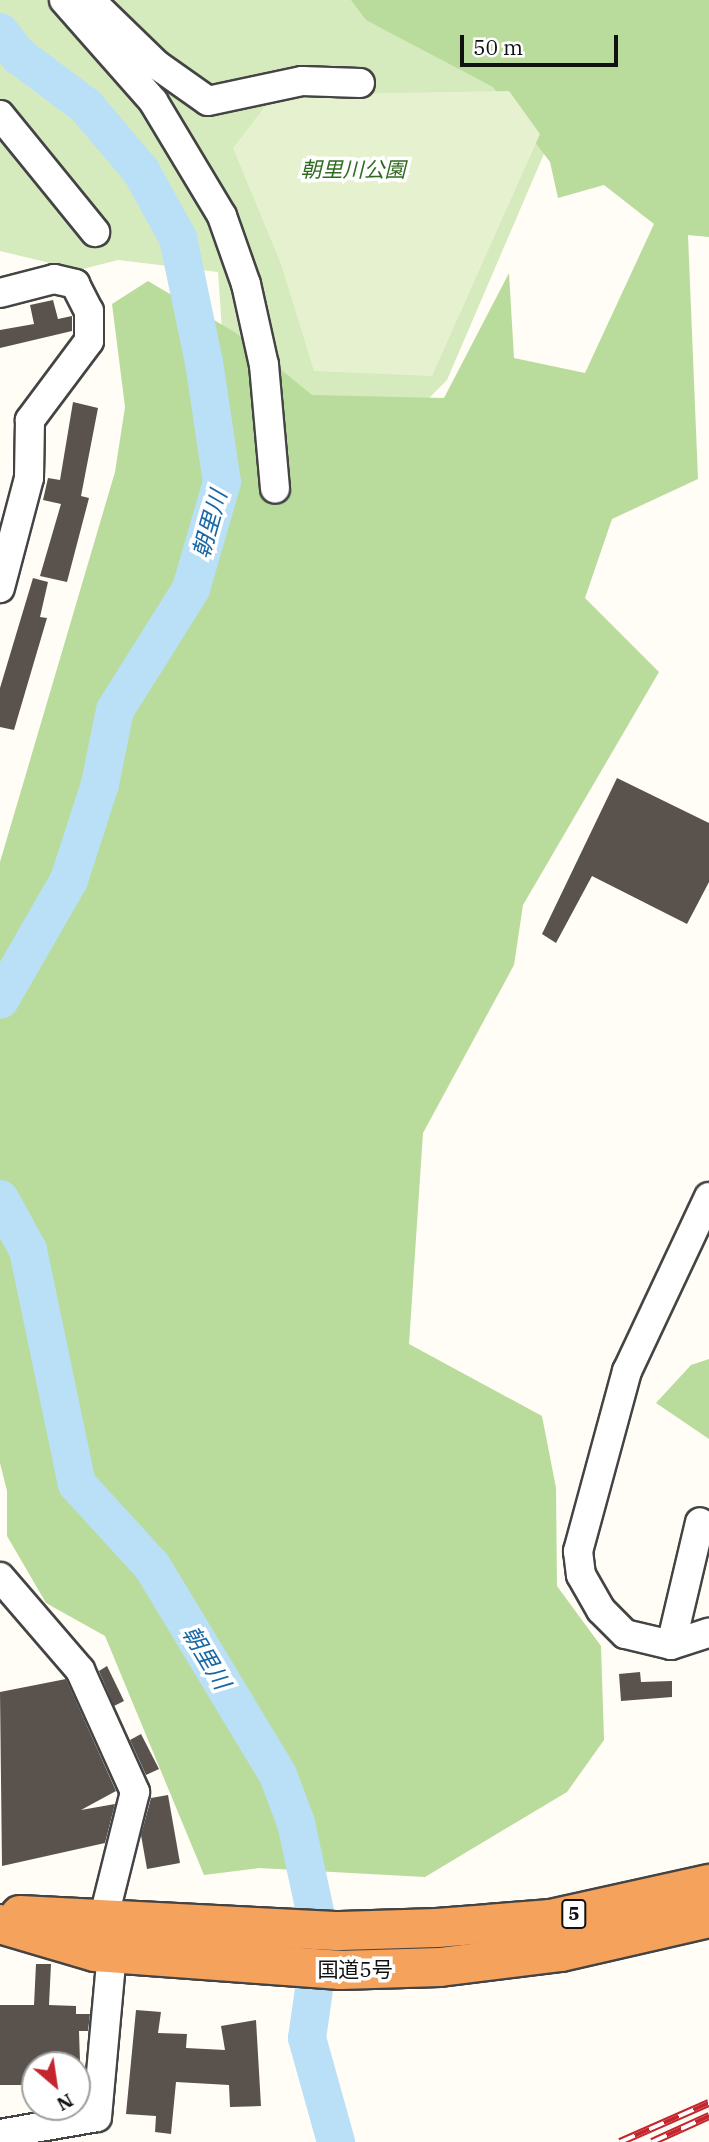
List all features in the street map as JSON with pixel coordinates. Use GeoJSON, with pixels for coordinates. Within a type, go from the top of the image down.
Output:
{"type":"FeatureCollection","features":[{"type":"Feature","properties":{"kind":"highway","name":"国道5号"},"geometry":{"type":"LineString","coordinates":[[0,1924],[235,1965],[440,1967],[556,1935],[709,1884]]}},
{"type":"Feature","properties":{"kind":"highway","name":"国道5号"},"geometry":{"type":"LineString","coordinates":[[0,1914],[104,1941],[238,1926],[437,1928],[556,1935],[709,1918]]}},
{"type":"Feature","properties":{"kind":"street"},"geometry":{"type":"LineString","coordinates":[[64,0],[153,101],[222,216],[246,284],[264,365],[275,489]]}},
{"type":"Feature","properties":{"kind":"street"},"geometry":{"type":"LineString","coordinates":[[90,0],[157,65],[208,101],[302,81],[360,83]]}},
{"type":"Feature","properties":{"kind":"street"},"geometry":{"type":"LineString","coordinates":[[0,115],[95,232]]}},
{"type":"Feature","properties":{"kind":"street"},"geometry":{"type":"LineString","coordinates":[[0,293],[54,279],[75,284],[89,311],[89,341],[30,420],[29,478],[0,588]]}},
{"type":"Feature","properties":{"kind":"street"},"geometry":{"type":"LineString","coordinates":[[709,1197],[627,1371],[578,1551],[581,1575],[601,1610],[625,1634],[671,1645],[709,1633]]}},
{"type":"Feature","properties":{"kind":"street"},"geometry":{"type":"LineString","coordinates":[[671,1645],[700,1522]]}},
{"type":"Feature","properties":{"kind":"street"},"geometry":{"type":"LineString","coordinates":[[0,1577],[79,1670],[135,1791],[104,1941],[97,2117],[0,2134]]}},
{"type":"Feature","properties":{"kind":"green space","name":"朝里川公園"},"geometry":{"type":"Polygon","coordinates":[[[0,0],[491,0],[558,121],[447,380],[225,605],[234,505],[218,272],[118,260],[79,270],[0,251],[0,0]]]}},
{"type":"Feature","properties":{"kind":"green space"},"geometry":{"type":"Polygon","coordinates":[[[351,0],[709,0],[709,237],[688,235],[698,479],[612,519],[585,598],[659,672],[523,905],[514,965],[423,1133],[409,1344],[542,1416],[556,1488],[557,1586],[601,1646],[604,1740],[567,1792],[425,1877],[259,1868],[204,1875],[105,1636],[46,1603],[7,1536],[7,1491],[0,1463],[0,862],[115,472],[125,407],[112,304],[148,281],[236,333],[312,395],[444,398],[509,273],[514,358],[585,373],[654,224],[604,185],[558,198],[550,162],[493,87],[366,20],[351,0]]]}},
{"type":"Feature","properties":{"kind":"green space"},"geometry":{"type":"Polygon","coordinates":[[[509,91],[540,134],[432,376],[314,371],[281,264],[233,148],[274,95],[509,91]]]}},
{"type":"Feature","properties":{"kind":"green space"},"geometry":{"type":"Polygon","coordinates":[[[709,1359],[709,1439],[656,1403],[691,1365],[709,1359]]]}},
{"type":"Feature","properties":{"kind":"building"},"geometry":{"type":"Polygon","coordinates":[[[53,300],[58,319],[72,316],[72,331],[0,348],[0,330],[34,324],[30,305],[53,300]]]}},
{"type":"Feature","properties":{"kind":"building"},"geometry":{"type":"Polygon","coordinates":[[[73,402],[98,408],[81,496],[89,498],[67,582],[40,576],[61,504],[43,500],[48,478],[60,480],[73,402]]]}},
{"type":"Feature","properties":{"kind":"building"},"geometry":{"type":"Polygon","coordinates":[[[33,578],[48,582],[40,617],[47,618],[14,730],[0,727],[0,688],[33,578]]]}},
{"type":"Feature","properties":{"kind":"building"},"geometry":{"type":"Polygon","coordinates":[[[617,778],[709,823],[709,882],[687,924],[592,876],[556,943],[542,934],[617,778]]]}},
{"type":"Feature","properties":{"kind":"building"},"geometry":{"type":"Polygon","coordinates":[[[107,1666],[124,1701],[114,1706],[99,1671],[107,1666]]]}},
{"type":"Feature","properties":{"kind":"building"},"geometry":{"type":"Polygon","coordinates":[[[640,1672],[641,1682],[672,1681],[672,1697],[621,1701],[619,1674],[640,1672]]]}},
{"type":"Feature","properties":{"kind":"building"},"geometry":{"type":"Polygon","coordinates":[[[66,1679],[116,1791],[81,1810],[115,1804],[105,1843],[2,1866],[0,1692],[66,1679]]]}},
{"type":"Feature","properties":{"kind":"building"},"geometry":{"type":"Polygon","coordinates":[[[141,1734],[159,1769],[146,1775],[130,1740],[141,1734]]]}},
{"type":"Feature","properties":{"kind":"building"},"geometry":{"type":"Polygon","coordinates":[[[168,1795],[180,1863],[147,1869],[141,1835],[151,1798],[168,1795]]]}},
{"type":"Feature","properties":{"kind":"building"},"geometry":{"type":"Polygon","coordinates":[[[36,1964],[51,1964],[49,2005],[76,2006],[76,2014],[90,2014],[88,2031],[79,2031],[80,2051],[21,2051],[21,2085],[0,2085],[0,2005],[34,2005],[36,1964]]]}},
{"type":"Feature","properties":{"kind":"building"},"geometry":{"type":"Polygon","coordinates":[[[136,2010],[161,2012],[158,2033],[187,2034],[186,2048],[225,2050],[221,2026],[256,2020],[261,2106],[230,2107],[229,2085],[176,2082],[171,2134],[155,2132],[156,2116],[126,2114],[136,2010]]]}},
{"type":"Feature","properties":{"kind":"waterway","name":"朝里川"},"geometry":{"type":"LineString","coordinates":[[0,32],[19,56],[86,106],[141,171],[178,238],[204,362],[222,482],[191,589],[115,710],[100,784],[69,880],[0,1000]]}},
{"type":"Feature","properties":{"kind":"waterway","name":"朝里川"},"geometry":{"type":"LineString","coordinates":[[0,1199],[28,1250],[77,1484],[152,1566],[278,1775],[296,1823],[321,1940],[307,2038],[336,2142]]}},
{"type":"Feature","properties":{"kind":"railway"},"geometry":{"type":"LineString","coordinates":[[620,2142],[709,2103]]}},
{"type":"Feature","properties":{"kind":"railway"},"geometry":{"type":"LineString","coordinates":[[652,2142],[709,2116]]}}]}
